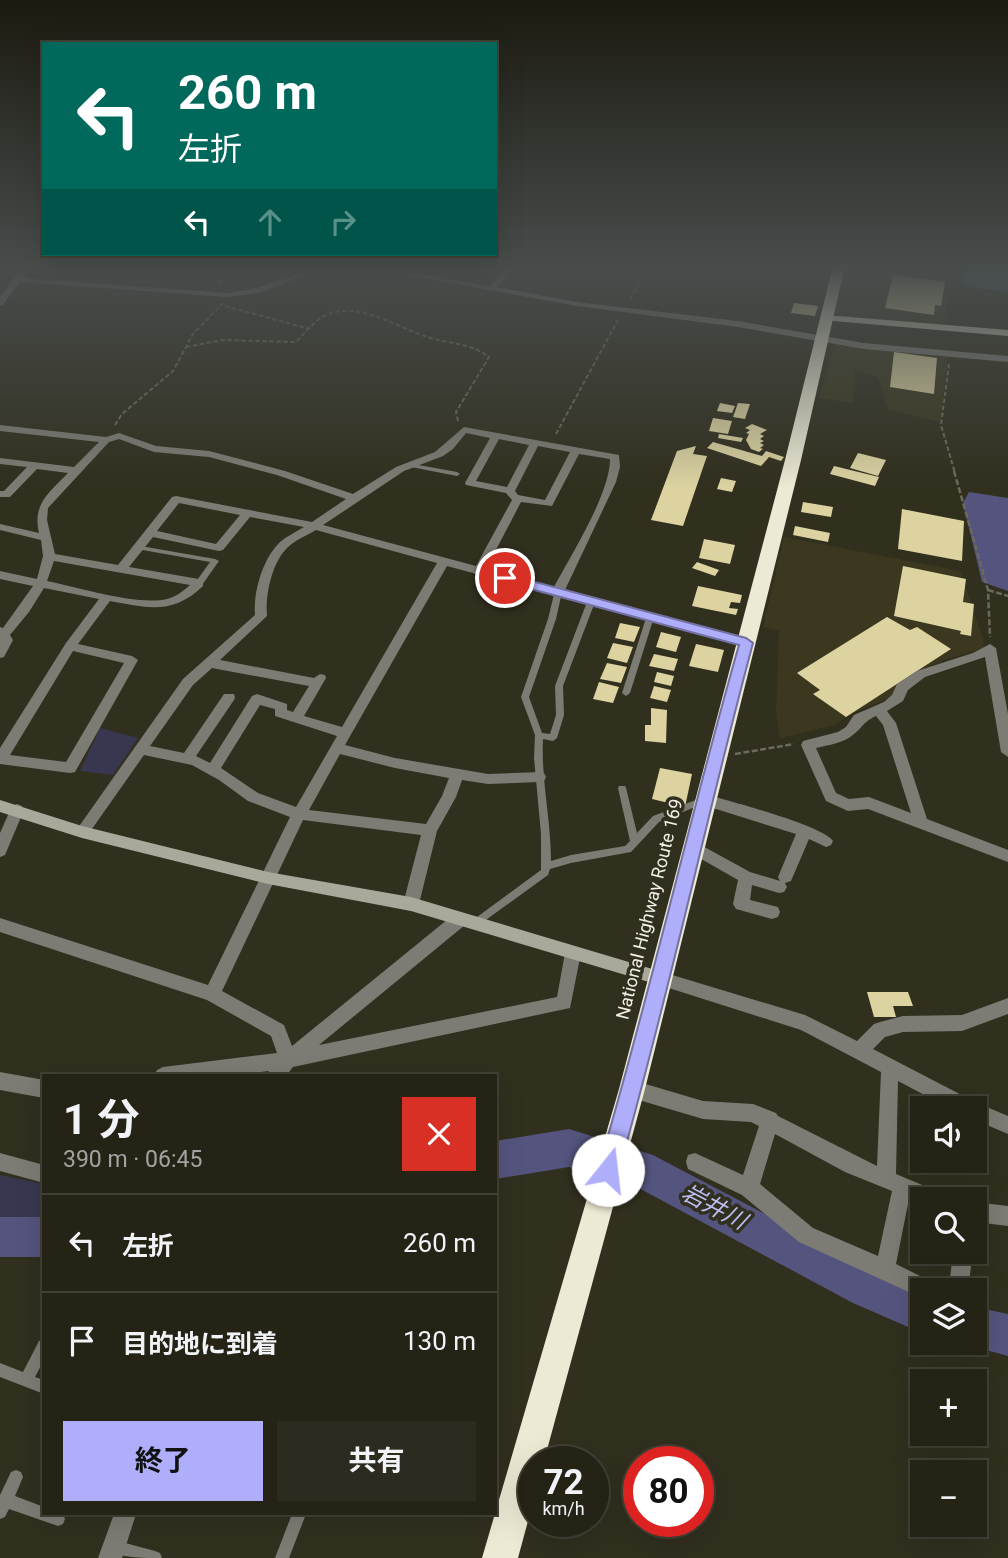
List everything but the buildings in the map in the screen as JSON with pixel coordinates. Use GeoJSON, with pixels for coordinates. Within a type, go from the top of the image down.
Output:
{"type":"FeatureCollection","features":[{"type":"Feature","properties":{"kind":"highway","name":"National Highway Route 169"},"geometry":{"type":"LineString","coordinates":[[500,1558],[632,1089],[821,343]]}},
{"type":"Feature","properties":{"kind":"street"},"geometry":{"type":"LineString","coordinates":[[847,343],[1008,359]]}},
{"type":"Feature","properties":{"kind":"street"},"geometry":{"type":"LineString","coordinates":[[2,429],[106,440],[119,436],[154,449],[209,454],[281,473],[354,498]]}},
{"type":"Feature","properties":{"kind":"street"},"geometry":{"type":"LineString","coordinates":[[82,832],[188,682],[261,616],[258,605],[281,548],[400,469],[429,459],[449,447],[464,429],[615,457],[617,462],[608,491],[558,592]]}},
{"type":"Feature","properties":{"kind":"street"},"geometry":{"type":"LineString","coordinates":[[496,435],[470,483],[548,504],[576,450]]}},
{"type":"Feature","properties":{"kind":"street"},"geometry":{"type":"LineString","coordinates":[[0,654],[7,640],[2,633],[13,625],[39,585],[49,557],[42,524],[43,507],[106,440]]}},
{"type":"Feature","properties":{"kind":"street"},"geometry":{"type":"LineString","coordinates":[[479,571],[535,442]]}},
{"type":"Feature","properties":{"kind":"street"},"geometry":{"type":"LineString","coordinates":[[0,461],[78,471]]}},
{"type":"Feature","properties":{"kind":"street"},"geometry":{"type":"LineString","coordinates":[[0,494],[6,495],[35,465]]}},
{"type":"Feature","properties":{"kind":"street"},"geometry":{"type":"LineString","coordinates":[[121,569],[176,499],[314,526],[746,643]]}},
{"type":"Feature","properties":{"kind":"street"},"geometry":{"type":"LineString","coordinates":[[150,533],[219,548],[248,512]]}},
{"type":"Feature","properties":{"kind":"street"},"geometry":{"type":"LineString","coordinates":[[0,527],[47,538]]}},
{"type":"Feature","properties":{"kind":"street"},"geometry":{"type":"LineString","coordinates":[[49,557],[199,583]]}},
{"type":"Feature","properties":{"kind":"street"},"geometry":{"type":"LineString","coordinates":[[212,994],[299,814],[444,561]]}},
{"type":"Feature","properties":{"kind":"street"},"geometry":{"type":"LineString","coordinates":[[0,576],[163,605],[186,598],[199,583]]}},
{"type":"Feature","properties":{"kind":"street"},"geometry":{"type":"LineString","coordinates":[[71,646],[132,660],[70,768],[0,759],[71,646],[107,597]]}},
{"type":"Feature","properties":{"kind":"street"},"geometry":{"type":"LineString","coordinates":[[1008,752],[990,648],[976,656],[922,674],[902,687],[898,698],[889,705],[859,718],[842,736],[808,745],[831,797],[848,805],[869,803],[1008,856]]}},
{"type":"Feature","properties":{"kind":"street"},"geometry":{"type":"LineString","coordinates":[[210,663],[319,681],[296,718]]}},
{"type":"Feature","properties":{"kind":"street"},"geometry":{"type":"LineString","coordinates":[[187,759],[229,697]]}},
{"type":"Feature","properties":{"kind":"street"},"geometry":{"type":"LineString","coordinates":[[213,770],[257,699],[282,706],[280,713],[345,733]]}},
{"type":"Feature","properties":{"kind":"street"},"geometry":{"type":"LineString","coordinates":[[878,710],[889,723],[921,822]]}},
{"type":"Feature","properties":{"kind":"street"},"geometry":{"type":"LineString","coordinates":[[337,748],[395,763],[488,779],[539,777]]}},
{"type":"Feature","properties":{"kind":"street"},"geometry":{"type":"LineString","coordinates":[[141,749],[187,759],[213,770],[253,797],[299,814],[430,830]]}},
{"type":"Feature","properties":{"kind":"street"},"geometry":{"type":"LineString","coordinates":[[411,904],[430,830],[449,797],[457,774]]}},
{"type":"Feature","properties":{"kind":"street"},"geometry":{"type":"LineString","coordinates":[[705,800],[805,831],[825,841]]}},
{"type":"Feature","properties":{"kind":"street"},"geometry":{"type":"LineString","coordinates":[[0,806],[82,832],[268,878],[411,904],[659,978],[805,1023],[944,1096]]}},
{"type":"Feature","properties":{"kind":"street"},"geometry":{"type":"LineString","coordinates":[[0,851],[17,810]]}},
{"type":"Feature","properties":{"kind":"street"},"geometry":{"type":"LineString","coordinates":[[694,848],[746,877],[782,882],[805,831]]}},
{"type":"Feature","properties":{"kind":"street"},"geometry":{"type":"LineString","coordinates":[[746,877],[741,904],[772,912]]}},
{"type":"Feature","properties":{"kind":"street"},"geometry":{"type":"LineString","coordinates":[[278,1074],[288,1060],[468,921]]}},
{"type":"Feature","properties":{"kind":"street"},"geometry":{"type":"LineString","coordinates":[[0,925],[212,994],[278,1031],[288,1060]]}},
{"type":"Feature","properties":{"kind":"street"},"geometry":{"type":"LineString","coordinates":[[179,1074],[288,1060],[564,1003],[573,953]]}},
{"type":"Feature","properties":{"kind":"street"},"geometry":{"type":"LineString","coordinates":[[859,1051],[880,1030],[903,1024],[962,1023],[1008,1006]]}},
{"type":"Feature","properties":{"kind":"street"},"geometry":{"type":"LineString","coordinates":[[885,1269],[894,1183],[890,1069]]}},
{"type":"Feature","properties":{"kind":"street"},"geometry":{"type":"LineString","coordinates":[[0,1081],[42,1089]]}},
{"type":"Feature","properties":{"kind":"street"},"geometry":{"type":"LineString","coordinates":[[632,1089],[703,1110],[753,1113],[769,1119],[852,1165],[910,1190]]}},
{"type":"Feature","properties":{"kind":"street"},"geometry":{"type":"LineString","coordinates":[[987,1116],[1008,1125]]}},
{"type":"Feature","properties":{"kind":"street"},"geometry":{"type":"LineString","coordinates":[[749,1188],[769,1119]]}},
{"type":"Feature","properties":{"kind":"street"},"geometry":{"type":"LineString","coordinates":[[0,1162],[42,1173]]}},
{"type":"Feature","properties":{"kind":"street"},"geometry":{"type":"LineString","coordinates":[[695,1162],[749,1188],[806,1235],[910,1282]]}},
{"type":"Feature","properties":{"kind":"street"},"geometry":{"type":"LineString","coordinates":[[987,1213],[1008,1216]]}},
{"type":"Feature","properties":{"kind":"street"},"geometry":{"type":"LineString","coordinates":[[112,1552],[125,1515]]}},
{"type":"Feature","properties":{"kind":"lane"},"geometry":{"type":"LineString","coordinates":[[413,466],[457,474]]}},
{"type":"Feature","properties":{"kind":"lane"},"geometry":{"type":"LineString","coordinates":[[137,547],[215,561],[199,583]]}},
{"type":"Feature","properties":{"kind":"lane"},"geometry":{"type":"LineString","coordinates":[[468,921],[512,898],[545,872],[547,866],[539,777],[539,735],[524,696],[552,619],[558,592]]}},
{"type":"Feature","properties":{"kind":"lane"},"geometry":{"type":"LineString","coordinates":[[539,735],[553,738],[560,715],[559,686],[591,602]]}},
{"type":"Feature","properties":{"kind":"lane"},"geometry":{"type":"LineString","coordinates":[[626,693],[650,617]]}},
{"type":"Feature","properties":{"kind":"lane"},"geometry":{"type":"LineString","coordinates":[[622,788],[635,842]]}},
{"type":"Feature","properties":{"kind":"lane"},"geometry":{"type":"LineString","coordinates":[[547,866],[628,849],[656,820],[705,800]]}},
{"type":"Feature","properties":{"kind":"lane"},"geometry":{"type":"LineString","coordinates":[[26,1380],[42,1350]]}},
{"type":"Feature","properties":{"kind":"lane"},"geometry":{"type":"LineString","coordinates":[[0,1370],[42,1386]]}},
{"type":"Feature","properties":{"kind":"lane"},"geometry":{"type":"LineString","coordinates":[[16,1477],[3,1506],[58,1519]]}},
{"type":"Feature","properties":{"kind":"lane"},"geometry":{"type":"LineString","coordinates":[[282,1558],[299,1515]]}},
{"type":"Feature","properties":{"kind":"lane"},"geometry":{"type":"LineString","coordinates":[[112,1552],[155,1558]]}},
{"type":"Feature","properties":{"kind":"path"},"geometry":{"type":"LineString","coordinates":[[106,440],[122,414],[173,371],[188,343]]}},
{"type":"Feature","properties":{"kind":"path"},"geometry":{"type":"LineString","coordinates":[[186,347],[198,343]]}},
{"type":"Feature","properties":{"kind":"path"},"geometry":{"type":"LineString","coordinates":[[233,343],[253,343]]}},
{"type":"Feature","properties":{"kind":"path"},"geometry":{"type":"LineString","coordinates":[[453,343],[478,348],[489,357],[456,412],[464,429]]}},
{"type":"Feature","properties":{"kind":"path"},"geometry":{"type":"LineString","coordinates":[[550,445],[605,343]]}},
{"type":"Feature","properties":{"kind":"path"},"geometry":{"type":"LineString","coordinates":[[950,355],[941,425],[988,590],[990,648]]}},
{"type":"Feature","properties":{"kind":"path"},"geometry":{"type":"LineString","coordinates":[[988,590],[1008,596]]}},
{"type":"Feature","properties":{"kind":"path"},"geometry":{"type":"LineString","coordinates":[[715,758],[802,743],[808,745]]}},
{"type":"Feature","properties":{"kind":"shaded area"},"geometry":{"type":"Polygon","coordinates":[[[835,344],[947,357],[941,422],[888,410],[878,377],[855,371],[854,403],[819,398],[835,344]]]}},
{"type":"Feature","properties":{"kind":"shaded area"},"geometry":{"type":"Polygon","coordinates":[[[969,492],[1008,498],[1008,591],[982,582],[963,503],[969,492]]]}},
{"type":"Feature","properties":{"kind":"shaded area"},"geometry":{"type":"Polygon","coordinates":[[[784,537],[960,571],[984,643],[983,648],[941,661],[912,674],[891,697],[852,713],[834,725],[780,738],[776,713],[779,631],[763,627],[784,537]]]}},
{"type":"Feature","properties":{"kind":"shaded area"},"geometry":{"type":"Polygon","coordinates":[[[100,728],[138,738],[113,775],[80,771],[100,728]]]}},
{"type":"Feature","properties":{"kind":"shaded area"},"geometry":{"type":"Polygon","coordinates":[[[0,1175],[42,1184],[42,1224],[0,1224],[0,1175]]]}},
{"type":"Feature","properties":{"kind":"waterway","name":"岩井川"},"geometry":{"type":"LineString","coordinates":[[497,1160],[569,1148],[640,1168],[867,1289],[910,1308]]}},
{"type":"Feature","properties":{"kind":"waterway","name":"岩井川"},"geometry":{"type":"LineString","coordinates":[[0,1237],[42,1237]]}},
{"type":"Feature","properties":{"kind":"waterway","name":"岩井川"},"geometry":{"type":"LineString","coordinates":[[987,1331],[1008,1335]]}},
{"type":"Feature","properties":{"kind":"route"},"geometry":{"type":"LineString","coordinates":[[505,578],[746,643],[632,1089],[608,1170]]}}]}
